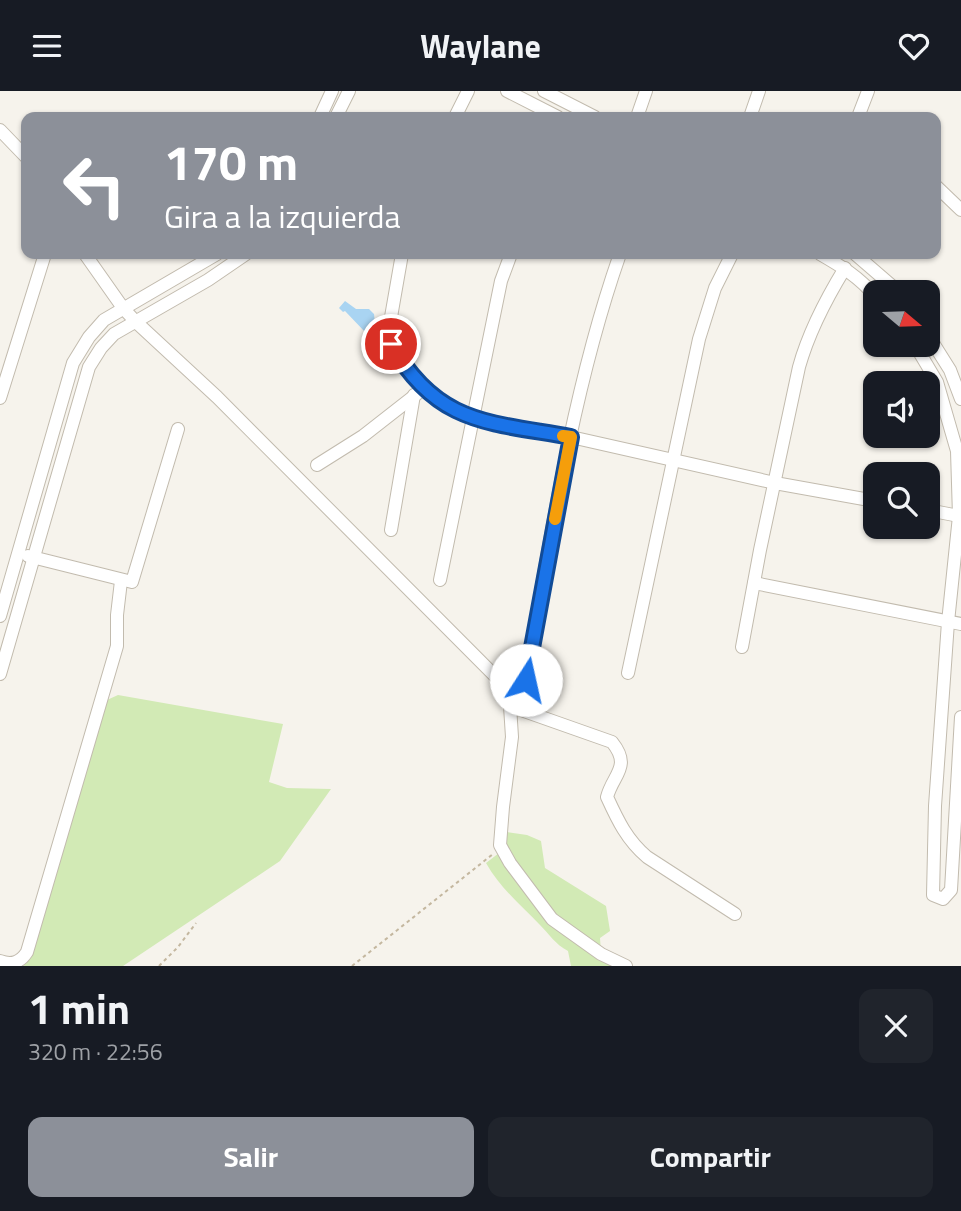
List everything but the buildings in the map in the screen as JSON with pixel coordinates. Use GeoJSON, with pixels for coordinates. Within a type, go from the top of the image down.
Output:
{"type":"FeatureCollection","features":[{"type":"Feature","properties":{"kind":"street"},"geometry":{"type":"LineString","coordinates":[[322,112],[332,91]]}},
{"type":"Feature","properties":{"kind":"street"},"geometry":{"type":"LineString","coordinates":[[338,112],[349,91]]}},
{"type":"Feature","properties":{"kind":"street"},"geometry":{"type":"LineString","coordinates":[[458,112],[468,91]]}},
{"type":"Feature","properties":{"kind":"street"},"geometry":{"type":"LineString","coordinates":[[508,91],[548,112]]}},
{"type":"Feature","properties":{"kind":"street"},"geometry":{"type":"LineString","coordinates":[[544,91],[585,112]]}},
{"type":"Feature","properties":{"kind":"street"},"geometry":{"type":"LineString","coordinates":[[639,112],[646,91]]}},
{"type":"Feature","properties":{"kind":"street"},"geometry":{"type":"LineString","coordinates":[[752,112],[759,91]]}},
{"type":"Feature","properties":{"kind":"street"},"geometry":{"type":"LineString","coordinates":[[860,112],[868,91]]}},
{"type":"Feature","properties":{"kind":"street"},"geometry":{"type":"LineString","coordinates":[[0,130],[21,152]]}},
{"type":"Feature","properties":{"kind":"street"},"geometry":{"type":"LineString","coordinates":[[941,191],[961,210]]}},
{"type":"Feature","properties":{"kind":"street"},"geometry":{"type":"LineString","coordinates":[[0,398],[43,259]]}},
{"type":"Feature","properties":{"kind":"street"},"geometry":{"type":"LineString","coordinates":[[89,259],[135,321],[217,397],[496,677],[510,706],[512,737],[500,845],[510,863],[552,919],[601,954],[626,966]]}},
{"type":"Feature","properties":{"kind":"street"},"geometry":{"type":"LineString","coordinates":[[15,624],[0,618],[73,363],[89,337],[104,320],[208,259]]}},
{"type":"Feature","properties":{"kind":"street"},"geometry":{"type":"LineString","coordinates":[[0,674],[89,367],[114,334],[238,259]]}},
{"type":"Feature","properties":{"kind":"street"},"geometry":{"type":"LineString","coordinates":[[401,259],[391,317],[391,344],[419,392],[472,419],[571,437],[775,483],[863,499]]}},
{"type":"Feature","properties":{"kind":"street"},"geometry":{"type":"LineString","coordinates":[[440,580],[501,281],[509,259]]}},
{"type":"Feature","properties":{"kind":"street"},"geometry":{"type":"LineString","coordinates":[[526,680],[571,437],[599,314],[618,259]]}},
{"type":"Feature","properties":{"kind":"street"},"geometry":{"type":"LineString","coordinates":[[628,673],[699,339],[715,288],[730,259]]}},
{"type":"Feature","properties":{"kind":"street"},"geometry":{"type":"LineString","coordinates":[[829,259],[863,282]]}},
{"type":"Feature","properties":{"kind":"street"},"geometry":{"type":"LineString","coordinates":[[861,259],[885,280]]}},
{"type":"Feature","properties":{"kind":"street"},"geometry":{"type":"LineString","coordinates":[[200,263],[208,279]]}},
{"type":"Feature","properties":{"kind":"street"},"geometry":{"type":"LineString","coordinates":[[742,647],[806,343],[845,268]]}},
{"type":"Feature","properties":{"kind":"street"},"geometry":{"type":"LineString","coordinates":[[180,275],[188,291]]}},
{"type":"Feature","properties":{"kind":"street"},"geometry":{"type":"LineString","coordinates":[[940,354],[960,391]]}},
{"type":"Feature","properties":{"kind":"street"},"geometry":{"type":"LineString","coordinates":[[922,357],[937,382],[957,451],[959,516],[955,623],[935,806],[933,895],[943,899],[951,890],[959,807],[961,717]]}},
{"type":"Feature","properties":{"kind":"street"},"geometry":{"type":"LineString","coordinates":[[317,465],[363,436],[419,392]]}},
{"type":"Feature","properties":{"kind":"street"},"geometry":{"type":"LineString","coordinates":[[391,530],[419,392]]}},
{"type":"Feature","properties":{"kind":"street"},"geometry":{"type":"LineString","coordinates":[[61,399],[77,403]]}},
{"type":"Feature","properties":{"kind":"street"},"geometry":{"type":"LineString","coordinates":[[18,553],[121,581],[130,583],[135,580],[178,429]]}},
{"type":"Feature","properties":{"kind":"street"},"geometry":{"type":"LineString","coordinates":[[940,512],[959,516]]}},
{"type":"Feature","properties":{"kind":"street"},"geometry":{"type":"LineString","coordinates":[[0,961],[14,963],[22,959],[27,952],[117,646],[121,581]]}},
{"type":"Feature","properties":{"kind":"street"},"geometry":{"type":"LineString","coordinates":[[754,583],[955,623]]}},
{"type":"Feature","properties":{"kind":"street"},"geometry":{"type":"LineString","coordinates":[[510,706],[612,742],[618,749],[621,765],[607,797],[623,831],[647,857],[735,914]]}},
{"type":"Feature","properties":{"kind":"street"},"geometry":{"type":"LineString","coordinates":[[937,783],[959,786]]}},
{"type":"Feature","properties":{"kind":"street"},"geometry":{"type":"LineString","coordinates":[[935,806],[959,807]]}},
{"type":"Feature","properties":{"kind":"path"},"geometry":{"type":"LineString","coordinates":[[352,966],[492,855],[500,845]]}},
{"type":"Feature","properties":{"kind":"path"},"geometry":{"type":"LineString","coordinates":[[159,966],[196,923]]}},
{"type":"Feature","properties":{"kind":"green space"},"geometry":{"type":"Polygon","coordinates":[[[118,695],[283,724],[269,782],[287,788],[331,789],[280,861],[123,966],[24,966],[107,700],[118,695]]]}},
{"type":"Feature","properties":{"kind":"green space"},"geometry":{"type":"Polygon","coordinates":[[[507,832],[527,835],[541,841],[545,868],[606,906],[610,931],[600,938],[601,953],[626,966],[571,966],[568,951],[511,896],[486,863],[499,853],[507,832]]]}},
{"type":"Feature","properties":{"kind":"water"},"geometry":{"type":"Polygon","coordinates":[[[345,301],[356,309],[369,309],[374,314],[375,323],[366,333],[339,308],[345,301]]]}},
{"type":"Feature","properties":{"kind":"slow traffic"},"geometry":{"type":"LineString","coordinates":[[555,519],[571,437],[563,436]]}},
{"type":"Feature","properties":{"kind":"route"},"geometry":{"type":"LineString","coordinates":[[391,344],[403,365],[424,389],[446,406],[472,419],[571,437],[526,680]]}}]}
